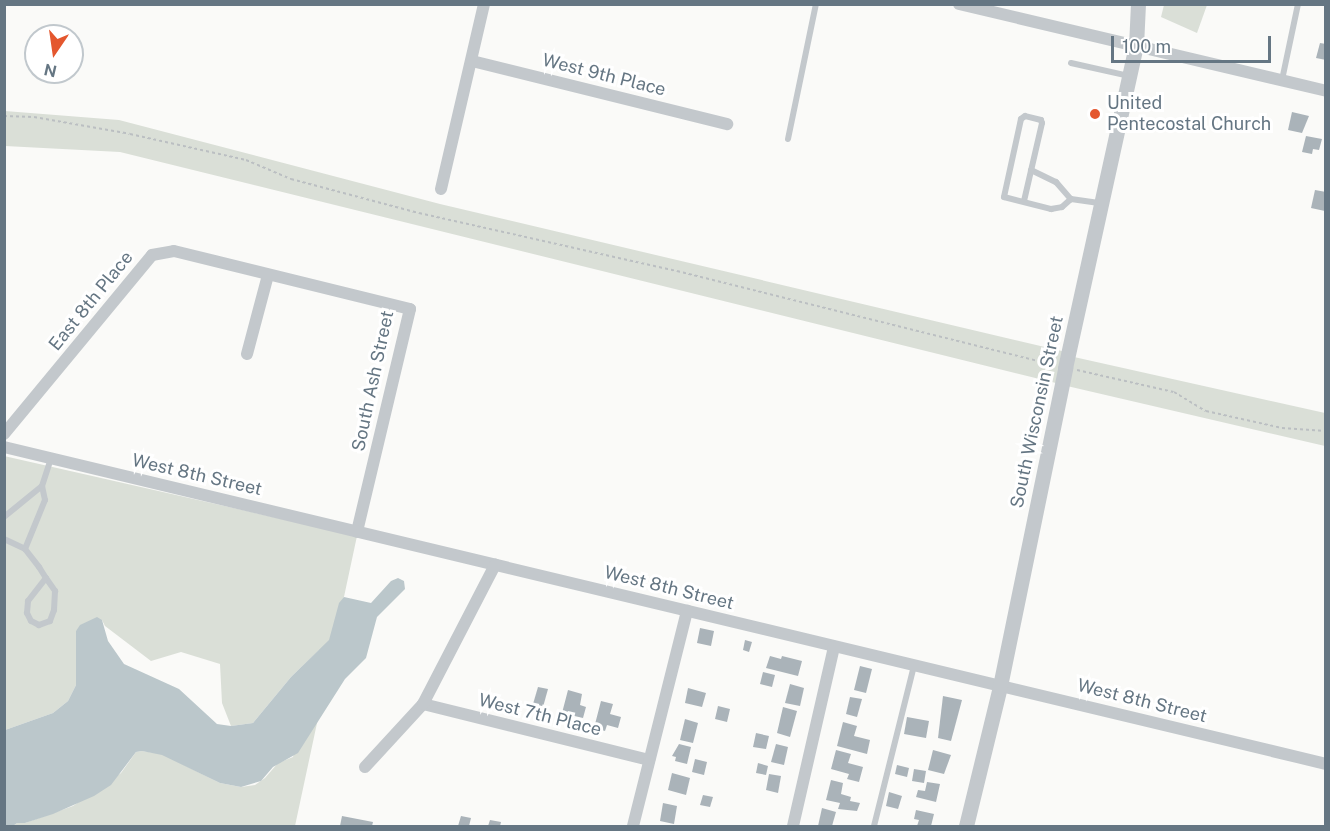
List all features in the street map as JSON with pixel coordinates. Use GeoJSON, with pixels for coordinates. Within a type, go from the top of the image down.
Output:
{"type":"FeatureCollection","features":[{"type":"Feature","properties":{"kind":"street"},"geometry":{"type":"LineString","coordinates":[[441,189],[484,4]]}},
{"type":"Feature","properties":{"kind":"street","name":"South Wisconsin Street"},"geometry":{"type":"LineString","coordinates":[[966,826],[1000,686],[1065,368],[1130,76],[1136,46],[1138,4]]}},
{"type":"Feature","properties":{"kind":"street"},"geometry":{"type":"LineString","coordinates":[[966,5],[1326,91]]}},
{"type":"Feature","properties":{"kind":"street","name":"West 9th Place"},"geometry":{"type":"LineString","coordinates":[[472,62],[727,124]]}},
{"type":"Feature","properties":{"kind":"street","name":"East 8th Place"},"geometry":{"type":"LineString","coordinates":[[4,434],[152,255],[174,251],[268,274]]}},
{"type":"Feature","properties":{"kind":"street"},"geometry":{"type":"LineString","coordinates":[[247,354],[268,274]]}},
{"type":"Feature","properties":{"kind":"street","name":"South Ash Street"},"geometry":{"type":"LineString","coordinates":[[268,274],[410,309],[357,532]]}},
{"type":"Feature","properties":{"kind":"street","name":"West 8th Street"},"geometry":{"type":"LineString","coordinates":[[4,447],[1326,764]]}},
{"type":"Feature","properties":{"kind":"street"},"geometry":{"type":"LineString","coordinates":[[365,767],[423,704],[495,565]]}},
{"type":"Feature","properties":{"kind":"street"},"geometry":{"type":"LineString","coordinates":[[633,826],[687,611]]}},
{"type":"Feature","properties":{"kind":"street"},"geometry":{"type":"LineString","coordinates":[[793,826],[834,647]]}},
{"type":"Feature","properties":{"kind":"street","name":"West 7th Place"},"geometry":{"type":"LineString","coordinates":[[423,704],[649,760]]}},
{"type":"Feature","properties":{"kind":"lane"},"geometry":{"type":"LineString","coordinates":[[788,139],[816,4]]}},
{"type":"Feature","properties":{"kind":"lane"},"geometry":{"type":"LineString","coordinates":[[1282,81],[1298,4]]}},
{"type":"Feature","properties":{"kind":"lane"},"geometry":{"type":"LineString","coordinates":[[1071,63],[1130,76]]}},
{"type":"Feature","properties":{"kind":"lane"},"geometry":{"type":"LineString","coordinates":[[1024,201],[1042,123],[1041,120],[1025,116],[1021,119],[1004,197],[1051,208],[1062,207],[1071,199]]}},
{"type":"Feature","properties":{"kind":"lane"},"geometry":{"type":"LineString","coordinates":[[1031,170],[1056,182],[1071,199],[1102,203]]}},
{"type":"Feature","properties":{"kind":"lane"},"geometry":{"type":"LineString","coordinates":[[25,549],[45,500],[42,486],[51,458]]}},
{"type":"Feature","properties":{"kind":"lane"},"geometry":{"type":"LineString","coordinates":[[4,518],[42,486]]}},
{"type":"Feature","properties":{"kind":"lane"},"geometry":{"type":"LineString","coordinates":[[4,539],[25,549],[46,578],[55,591],[54,610],[50,621],[39,625],[31,621],[27,613],[28,601],[46,578]]}},
{"type":"Feature","properties":{"kind":"lane"},"geometry":{"type":"LineString","coordinates":[[874,826],[914,666]]}},
{"type":"Feature","properties":{"kind":"path"},"geometry":{"type":"LineString","coordinates":[[4,116],[34,117],[130,134],[246,160],[291,179],[419,213],[677,271],[1065,368],[1174,392],[1206,411],[1282,428],[1326,431]]}},
{"type":"Feature","properties":{"kind":"shaded area"},"geometry":{"type":"Polygon","coordinates":[[[1164,5],[1207,5],[1197,33],[1161,17],[1164,5]]]}},
{"type":"Feature","properties":{"kind":"shaded area"},"geometry":{"type":"Polygon","coordinates":[[[5,111],[119,120],[440,204],[1066,352],[1060,384],[120,152],[5,146],[5,111]]]}},
{"type":"Feature","properties":{"kind":"shaded area"},"geometry":{"type":"Polygon","coordinates":[[[1074,357],[1325,413],[1325,446],[1067,386],[1074,357]]]}},
{"type":"Feature","properties":{"kind":"shaded area"},"geometry":{"type":"Polygon","coordinates":[[[4,456],[357,536],[295,826],[13,826],[73,806],[121,773],[136,752],[162,754],[220,783],[241,787],[255,785],[265,778],[278,763],[293,757],[319,650],[291,677],[253,723],[231,726],[222,703],[220,664],[181,652],[151,661],[105,626],[102,620],[76,631],[76,685],[68,701],[53,713],[5,730],[4,456]]]}},
{"type":"Feature","properties":{"kind":"shaded area"},"geometry":{"type":"Polygon","coordinates":[[[398,578],[404,581],[405,589],[377,617],[366,658],[345,679],[298,753],[273,767],[261,781],[241,787],[220,783],[162,755],[136,752],[111,785],[94,796],[53,814],[13,826],[5,826],[5,730],[53,713],[68,701],[76,685],[76,631],[80,625],[97,617],[102,620],[108,641],[124,664],[179,689],[217,724],[231,726],[253,723],[291,677],[329,640],[339,603],[344,597],[371,603],[391,581],[398,578]]]}},
{"type":"Feature","properties":{"kind":"building"},"geometry":{"type":"Polygon","coordinates":[[[1320,43],[1326,44],[1326,60],[1316,58],[1320,43]]]}},
{"type":"Feature","properties":{"kind":"building"},"geometry":{"type":"Polygon","coordinates":[[[1292,112],[1309,116],[1302,133],[1288,130],[1292,112]]]}},
{"type":"Feature","properties":{"kind":"building"},"geometry":{"type":"Polygon","coordinates":[[[1306,136],[1322,139],[1319,150],[1313,149],[1312,154],[1302,152],[1306,136]]]}},
{"type":"Feature","properties":{"kind":"building"},"geometry":{"type":"Polygon","coordinates":[[[1315,190],[1326,192],[1325,211],[1311,208],[1315,190]]]}},
{"type":"Feature","properties":{"kind":"building"},"geometry":{"type":"Polygon","coordinates":[[[700,628],[714,631],[711,646],[697,643],[700,628]]]}},
{"type":"Feature","properties":{"kind":"building"},"geometry":{"type":"Polygon","coordinates":[[[745,640],[752,642],[749,652],[743,650],[745,640]]]}},
{"type":"Feature","properties":{"kind":"building"},"geometry":{"type":"Polygon","coordinates":[[[770,656],[781,659],[782,656],[802,661],[798,676],[766,668],[770,656]]]}},
{"type":"Feature","properties":{"kind":"building"},"geometry":{"type":"Polygon","coordinates":[[[860,666],[872,669],[866,693],[854,690],[860,666]]]}},
{"type":"Feature","properties":{"kind":"building"},"geometry":{"type":"Polygon","coordinates":[[[763,672],[775,675],[772,687],[760,684],[763,672]]]}},
{"type":"Feature","properties":{"kind":"building"},"geometry":{"type":"Polygon","coordinates":[[[790,684],[804,688],[800,706],[785,703],[790,684]]]}},
{"type":"Feature","properties":{"kind":"building"},"geometry":{"type":"Polygon","coordinates":[[[538,687],[548,689],[543,707],[533,704],[538,687]]]}},
{"type":"Feature","properties":{"kind":"building"},"geometry":{"type":"Polygon","coordinates":[[[688,688],[706,693],[702,707],[685,703],[688,688]]]}},
{"type":"Feature","properties":{"kind":"building"},"geometry":{"type":"Polygon","coordinates":[[[568,690],[582,694],[580,705],[586,707],[583,718],[562,713],[568,690]]]}},
{"type":"Feature","properties":{"kind":"building"},"geometry":{"type":"Polygon","coordinates":[[[943,696],[962,700],[951,741],[938,738],[943,696]]]}},
{"type":"Feature","properties":{"kind":"building"},"geometry":{"type":"Polygon","coordinates":[[[850,697],[862,699],[857,717],[846,714],[850,697]]]}},
{"type":"Feature","properties":{"kind":"building"},"geometry":{"type":"Polygon","coordinates":[[[601,701],[613,704],[610,714],[621,717],[618,728],[607,725],[605,731],[594,728],[601,701]]]}},
{"type":"Feature","properties":{"kind":"building"},"geometry":{"type":"Polygon","coordinates":[[[718,706],[730,709],[727,722],[715,719],[718,706]]]}},
{"type":"Feature","properties":{"kind":"building"},"geometry":{"type":"Polygon","coordinates":[[[783,707],[797,711],[790,737],[777,733],[783,707]]]}},
{"type":"Feature","properties":{"kind":"building"},"geometry":{"type":"Polygon","coordinates":[[[907,717],[929,721],[926,738],[904,734],[907,717]]]}},
{"type":"Feature","properties":{"kind":"building"},"geometry":{"type":"Polygon","coordinates":[[[685,719],[698,723],[693,743],[680,740],[685,719]]]}},
{"type":"Feature","properties":{"kind":"building"},"geometry":{"type":"Polygon","coordinates":[[[843,722],[857,726],[854,736],[870,740],[867,754],[837,746],[843,722]]]}},
{"type":"Feature","properties":{"kind":"building"},"geometry":{"type":"Polygon","coordinates":[[[756,733],[769,736],[766,749],[753,747],[756,733]]]}},
{"type":"Feature","properties":{"kind":"building"},"geometry":{"type":"Polygon","coordinates":[[[679,744],[691,747],[687,764],[675,761],[676,757],[672,756],[679,744]]]}},
{"type":"Feature","properties":{"kind":"building"},"geometry":{"type":"Polygon","coordinates":[[[776,744],[788,747],[784,765],[771,762],[776,744]]]}},
{"type":"Feature","properties":{"kind":"building"},"geometry":{"type":"Polygon","coordinates":[[[836,750],[851,754],[848,763],[863,767],[859,782],[847,779],[849,774],[831,769],[836,750]]]}},
{"type":"Feature","properties":{"kind":"building"},"geometry":{"type":"Polygon","coordinates":[[[933,750],[951,755],[944,774],[928,770],[933,750]]]}},
{"type":"Feature","properties":{"kind":"building"},"geometry":{"type":"Polygon","coordinates":[[[695,759],[707,762],[704,775],[692,772],[695,759]]]}},
{"type":"Feature","properties":{"kind":"building"},"geometry":{"type":"Polygon","coordinates":[[[758,763],[768,766],[766,775],[756,773],[758,763]]]}},
{"type":"Feature","properties":{"kind":"building"},"geometry":{"type":"Polygon","coordinates":[[[897,765],[909,768],[907,777],[895,774],[897,765]]]}},
{"type":"Feature","properties":{"kind":"building"},"geometry":{"type":"Polygon","coordinates":[[[914,769],[926,771],[924,783],[912,781],[914,769]]]}},
{"type":"Feature","properties":{"kind":"building"},"geometry":{"type":"Polygon","coordinates":[[[672,773],[690,778],[686,795],[668,790],[672,773]]]}},
{"type":"Feature","properties":{"kind":"building"},"geometry":{"type":"Polygon","coordinates":[[[769,774],[781,776],[778,793],[766,790],[769,774]]]}},
{"type":"Feature","properties":{"kind":"building"},"geometry":{"type":"Polygon","coordinates":[[[831,780],[843,783],[841,794],[851,797],[850,801],[860,803],[857,811],[838,809],[840,803],[826,800],[831,780]]]}},
{"type":"Feature","properties":{"kind":"building"},"geometry":{"type":"Polygon","coordinates":[[[927,782],[940,784],[936,802],[916,797],[918,790],[925,791],[927,782]]]}},
{"type":"Feature","properties":{"kind":"building"},"geometry":{"type":"Polygon","coordinates":[[[889,792],[902,796],[898,809],[886,806],[889,792]]]}},
{"type":"Feature","properties":{"kind":"building"},"geometry":{"type":"Polygon","coordinates":[[[703,795],[713,797],[710,807],[700,805],[703,795]]]}},
{"type":"Feature","properties":{"kind":"building"},"geometry":{"type":"Polygon","coordinates":[[[663,803],[677,806],[674,824],[660,821],[663,803]]]}},
{"type":"Feature","properties":{"kind":"building"},"geometry":{"type":"Polygon","coordinates":[[[822,808],[836,812],[832,826],[818,826],[822,808]]]}},
{"type":"Feature","properties":{"kind":"building"},"geometry":{"type":"Polygon","coordinates":[[[916,810],[934,814],[931,826],[917,826],[919,820],[914,819],[916,810]]]}},
{"type":"Feature","properties":{"kind":"building"},"geometry":{"type":"Polygon","coordinates":[[[342,816],[373,822],[372,826],[340,826],[342,816]]]}},
{"type":"Feature","properties":{"kind":"building"},"geometry":{"type":"Polygon","coordinates":[[[461,816],[471,818],[469,826],[458,826],[461,816]]]}},
{"type":"Feature","properties":{"kind":"building"},"geometry":{"type":"Polygon","coordinates":[[[490,820],[501,822],[500,826],[488,826],[490,820]]]}},
{"type":"Feature","properties":{"kind":"place","name":"United Pentecostal Church"},"geometry":{"type":"Point","coordinates":[1095,114]}}]}
